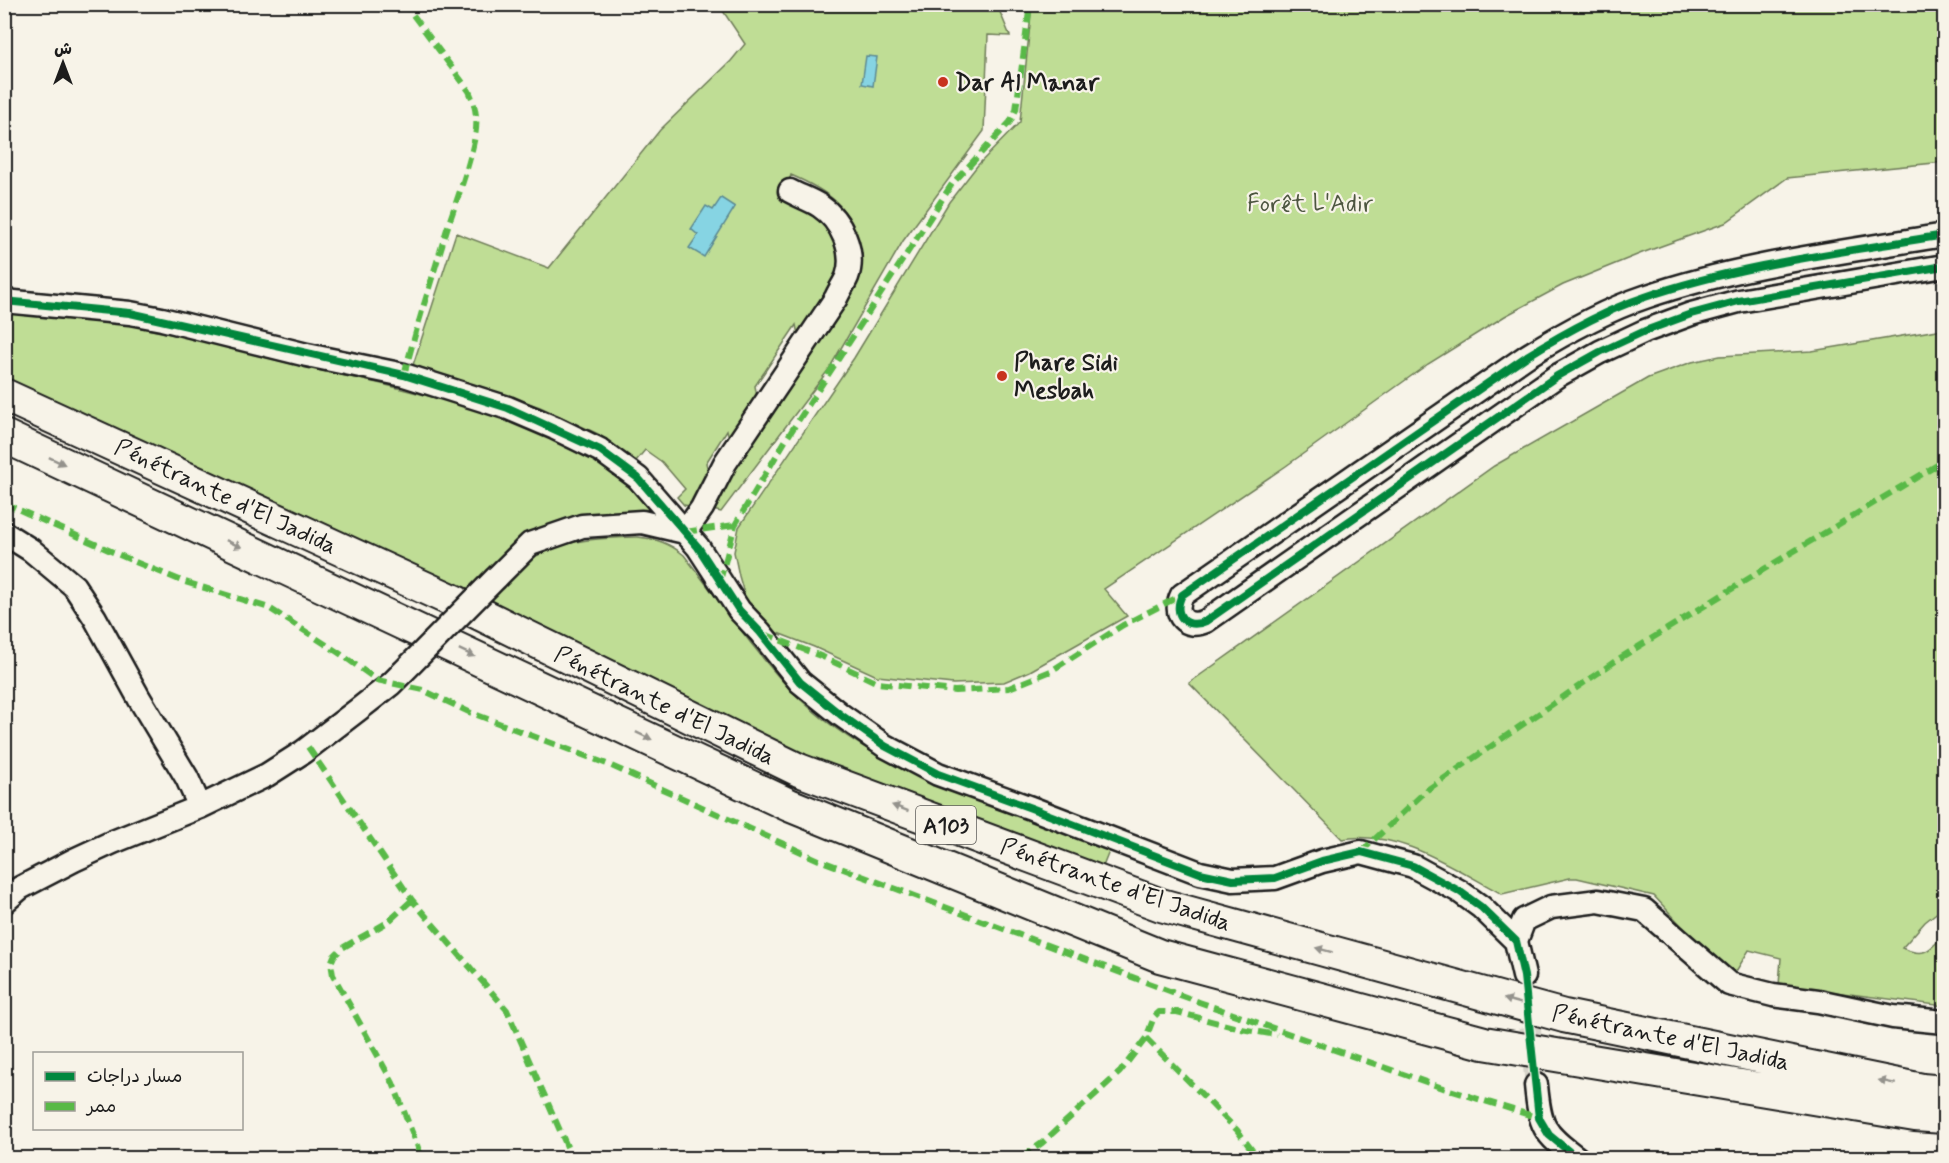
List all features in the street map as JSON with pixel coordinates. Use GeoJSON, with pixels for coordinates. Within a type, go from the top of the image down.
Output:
{"type":"FeatureCollection","features":[{"type":"Feature","properties":{"kind":"highway","name":"Pénétrante d'El Jadida"},"geometry":{"type":"LineString","coordinates":[[4,395],[456,602],[798,770],[1161,905],[1564,1016],[1922,1090],[1944,1092]]}},
{"type":"Feature","properties":{"kind":"highway","name":"Pénétrante d'El Jadida"},"geometry":{"type":"LineString","coordinates":[[4,436],[789,805],[1160,956],[1485,1042],[1915,1115],[1944,1117]]}},
{"type":"Feature","properties":{"kind":"street"},"geometry":{"type":"LineString","coordinates":[[685,532],[702,508],[726,463],[836,298],[847,276],[848,249],[843,232],[820,206],[790,191]]}},
{"type":"Feature","properties":{"kind":"street"},"geometry":{"type":"LineString","coordinates":[[1944,235],[1734,273],[1645,297],[1604,313],[1564,333],[1527,356],[1182,595],[1178,603],[1178,612],[1190,624],[1198,625],[1206,621],[1557,376],[1645,331],[1691,314],[1739,301],[1944,266]]}},
{"type":"Feature","properties":{"kind":"street"},"geometry":{"type":"LineString","coordinates":[[4,301],[130,313],[162,319],[307,355],[404,375],[508,408],[600,450],[638,478],[698,547],[739,610],[760,632],[800,682],[885,746],[938,774],[1200,873],[1233,879],[1275,878],[1322,861],[1361,852],[1413,866],[1459,891],[1481,907],[1516,941],[1524,976]]}},
{"type":"Feature","properties":{"kind":"street"},"geometry":{"type":"LineString","coordinates":[[4,902],[20,888],[74,860],[200,807],[287,763],[383,691],[530,544],[582,526],[642,522],[685,532]]}},
{"type":"Feature","properties":{"kind":"street"},"geometry":{"type":"LineString","coordinates":[[4,532],[31,550],[74,586],[95,618],[187,778],[200,807]]}},
{"type":"Feature","properties":{"kind":"street"},"geometry":{"type":"LineString","coordinates":[[1516,941],[1524,920],[1551,907],[1598,901],[1644,910],[1729,984],[1773,995],[1818,1001],[1893,1017],[1944,1022]]}},
{"type":"Feature","properties":{"kind":"street"},"geometry":{"type":"LineString","coordinates":[[1536,1085],[1539,1118],[1549,1135],[1577,1158]]}},
{"type":"Feature","properties":{"kind":"green space"},"geometry":{"type":"Polygon","coordinates":[[[719,5],[997,5],[1010,36],[988,35],[984,131],[903,241],[829,369],[721,512],[708,509],[859,248],[850,221],[836,201],[804,181],[791,175],[787,186],[791,187],[786,202],[815,216],[823,223],[838,248],[840,270],[799,340],[796,325],[755,386],[758,402],[730,442],[727,430],[706,463],[710,480],[694,497],[694,507],[684,505],[677,497],[685,489],[662,462],[645,450],[636,461],[598,434],[540,407],[413,365],[456,233],[549,268],[660,130],[731,61],[745,44],[719,5]]]}},
{"type":"Feature","properties":{"kind":"green space","name":"Forêt L'Adir"},"geometry":{"type":"Polygon","coordinates":[[[1032,5],[1944,5],[1944,162],[1787,178],[1725,223],[1563,285],[1505,316],[1428,364],[1286,466],[1104,589],[1127,616],[1030,671],[1004,682],[953,684],[877,676],[770,630],[760,620],[745,597],[739,576],[734,552],[739,527],[854,358],[949,202],[977,166],[1020,122],[1032,5]]]}},
{"type":"Feature","properties":{"kind":"green space"},"geometry":{"type":"Polygon","coordinates":[[[5,313],[134,326],[476,408],[526,424],[616,470],[660,512],[513,547],[463,596],[5,385],[5,313]]]}},
{"type":"Feature","properties":{"kind":"green space"},"geometry":{"type":"Polygon","coordinates":[[[1944,329],[1944,907],[1925,922],[1902,948],[1916,952],[1926,951],[1944,935],[1944,1006],[1779,985],[1781,958],[1749,950],[1735,973],[1722,965],[1693,938],[1654,896],[1577,878],[1502,894],[1445,863],[1405,845],[1363,837],[1342,839],[1189,683],[1494,466],[1648,378],[1692,362],[1720,356],[1812,351],[1944,329]]]}},
{"type":"Feature","properties":{"kind":"green space"},"geometry":{"type":"Polygon","coordinates":[[[638,537],[662,542],[684,555],[781,679],[801,700],[834,727],[870,751],[948,789],[1110,849],[1100,874],[842,777],[482,607],[518,569],[545,551],[575,542],[638,537]]]}},
{"type":"Feature","properties":{"kind":"water"},"geometry":{"type":"Polygon","coordinates":[[[866,56],[877,57],[873,86],[862,84],[866,56]]]}},
{"type":"Feature","properties":{"kind":"water"},"geometry":{"type":"Polygon","coordinates":[[[721,198],[735,207],[704,257],[689,248],[698,235],[691,229],[706,206],[713,210],[721,198]]]}},
{"type":"Feature","properties":{"kind":"tunnel"},"geometry":{"type":"LineString","coordinates":[[1526,994],[1536,1085]]}},
{"type":"Feature","properties":{"kind":"marked path"},"geometry":{"type":"LineString","coordinates":[[404,375],[466,172],[476,125],[475,108],[469,91],[405,4]]}},
{"type":"Feature","properties":{"kind":"marked path"},"geometry":{"type":"LineString","coordinates":[[720,581],[735,525],[787,438],[952,184],[1010,122],[1016,110],[1030,4]]}},
{"type":"Feature","properties":{"kind":"marked path"},"geometry":{"type":"LineString","coordinates":[[1361,852],[1427,790],[1620,658],[1944,461]]}},
{"type":"Feature","properties":{"kind":"marked path"},"geometry":{"type":"LineString","coordinates":[[4,503],[182,581],[269,608],[377,680],[423,690],[469,712],[607,764],[819,860],[1199,1002],[1440,1087],[1539,1118]]}},
{"type":"Feature","properties":{"kind":"marked path"},"geometry":{"type":"LineString","coordinates":[[685,532],[735,525]]}},
{"type":"Feature","properties":{"kind":"marked path"},"geometry":{"type":"LineString","coordinates":[[764,634],[823,657],[878,683],[955,691],[1009,688],[1051,671],[1123,625],[1182,595]]}},
{"type":"Feature","properties":{"kind":"marked path"},"geometry":{"type":"LineString","coordinates":[[308,747],[412,900],[507,1010],[572,1158]]}},
{"type":"Feature","properties":{"kind":"marked path"},"geometry":{"type":"LineString","coordinates":[[412,900],[388,922],[342,948],[331,963],[333,975],[393,1083],[422,1158]]}},
{"type":"Feature","properties":{"kind":"marked path"},"geometry":{"type":"LineString","coordinates":[[1021,1158],[1042,1143],[1120,1072],[1146,1038],[1154,1017],[1159,1012],[1177,1012],[1241,1029],[1277,1035]]}},
{"type":"Feature","properties":{"kind":"marked path"},"geometry":{"type":"LineString","coordinates":[[1146,1038],[1237,1130],[1258,1158]]}},
{"type":"Feature","properties":{"kind":"cycle path"},"geometry":{"type":"LineString","coordinates":[[1944,235],[1756,267],[1645,297],[1599,316],[1527,356],[1182,595],[1179,602],[1180,614],[1183,619],[1192,624],[1206,621],[1557,376],[1645,331],[1691,314],[1739,301],[1944,266]]}},
{"type":"Feature","properties":{"kind":"cycle path"},"geometry":{"type":"LineString","coordinates":[[4,301],[130,313],[404,375],[508,408],[600,450],[638,478],[698,547],[739,610],[760,632],[800,682],[885,746],[938,774],[1200,873],[1233,880],[1275,878],[1322,861],[1361,852],[1413,866],[1459,891],[1481,907],[1516,941],[1524,976],[1539,1118],[1549,1135],[1577,1158]]}},
{"type":"Feature","properties":{"kind":"place","name":"Dar Al Manar"},"geometry":{"type":"Point","coordinates":[943,82]}},
{"type":"Feature","properties":{"kind":"place","name":"Phare Sidi Mesbah"},"geometry":{"type":"Point","coordinates":[1002,376]}}]}
